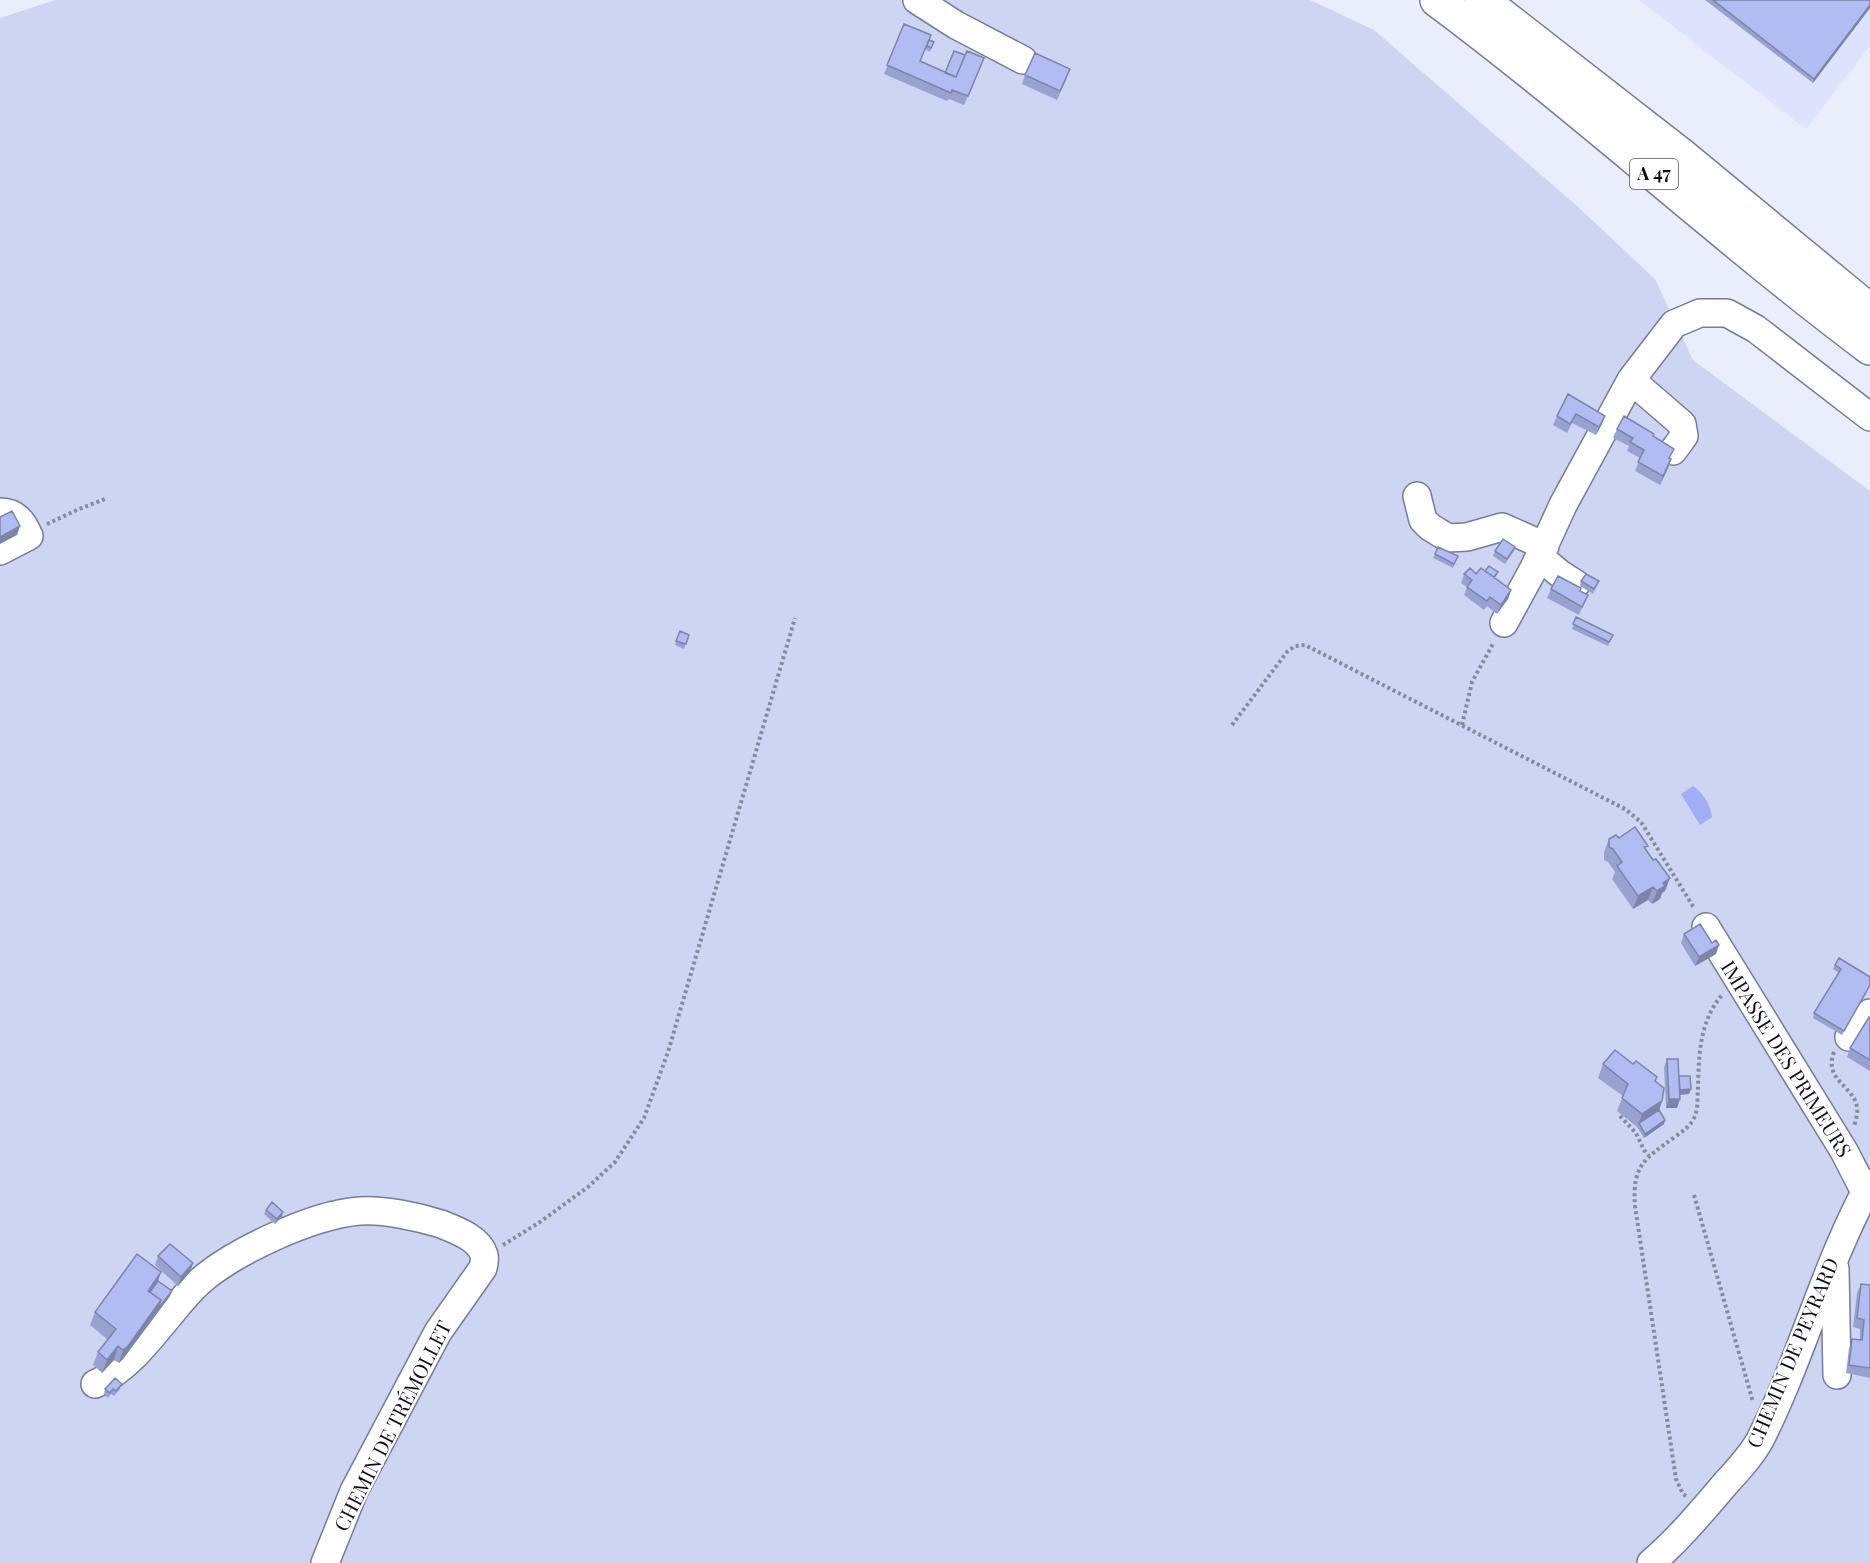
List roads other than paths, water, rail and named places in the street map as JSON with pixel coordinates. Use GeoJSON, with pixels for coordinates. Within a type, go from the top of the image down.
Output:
{"type":"FeatureCollection","features":[{"type":"Feature","properties":{"kind":"highway","name":"A 47"},"geometry":{"type":"LineString","coordinates":[[1437,0],[1780,278],[1870,348]]}},
{"type":"Feature","properties":{"kind":"highway","name":"A 47"},"geometry":{"type":"LineString","coordinates":[[1482,0],[1682,155],[1870,310]]}},
{"type":"Feature","properties":{"kind":"street"},"geometry":{"type":"LineString","coordinates":[[917,0],[956,25],[1023,60]]}},
{"type":"Feature","properties":{"kind":"street"},"geometry":{"type":"LineString","coordinates":[[1504,623],[1540,557],[1563,505],[1630,380],[1674,324],[1700,313],[1727,313],[1756,329],[1870,417]]}},
{"type":"Feature","properties":{"kind":"street"},"geometry":{"type":"LineString","coordinates":[[1630,380],[1682,424],[1684,436],[1673,451]]}},
{"type":"Feature","properties":{"kind":"street"},"geometry":{"type":"LineString","coordinates":[[1417,496],[1424,520],[1430,527],[1448,538],[1467,537],[1502,527],[1508,528],[1559,573],[1576,584]]}},
{"type":"Feature","properties":{"kind":"street"},"geometry":{"type":"LineString","coordinates":[[0,512],[7,512],[20,520],[29,536],[0,550]]}},
{"type":"Feature","properties":{"kind":"street","name":"IMPASSE DES PRIMEURS"},"geometry":{"type":"LineString","coordinates":[[1706,927],[1732,991],[1868,1188]]}},
{"type":"Feature","properties":{"kind":"street"},"geometry":{"type":"LineString","coordinates":[[1849,1037],[1870,1012]]}},
{"type":"Feature","properties":{"kind":"street","name":"CHEMIN DE PEYRARD"},"geometry":{"type":"LineString","coordinates":[[1651,1563],[1668,1548],[1708,1504],[1742,1465],[1759,1441],[1790,1371],[1835,1256],[1868,1188]]}},
{"type":"Feature","properties":{"kind":"street","name":"CHEMIN DE TRÉMOLLET"},"geometry":{"type":"LineString","coordinates":[[95,1384],[110,1377],[139,1350],[190,1291],[207,1275],[274,1236],[311,1221],[333,1214],[362,1210],[402,1215],[440,1224],[466,1235],[478,1245],[485,1256],[483,1268],[438,1332],[354,1491],[325,1563]]}},
{"type":"Feature","properties":{"kind":"street"},"geometry":{"type":"LineString","coordinates":[[1835,1256],[1837,1375]]}},
{"type":"Feature","properties":{"kind":"water"},"geometry":{"type":"Polygon","coordinates":[[[1693,786],[1706,800],[1712,817],[1700,825],[1681,794],[1693,786]]]}}]}
